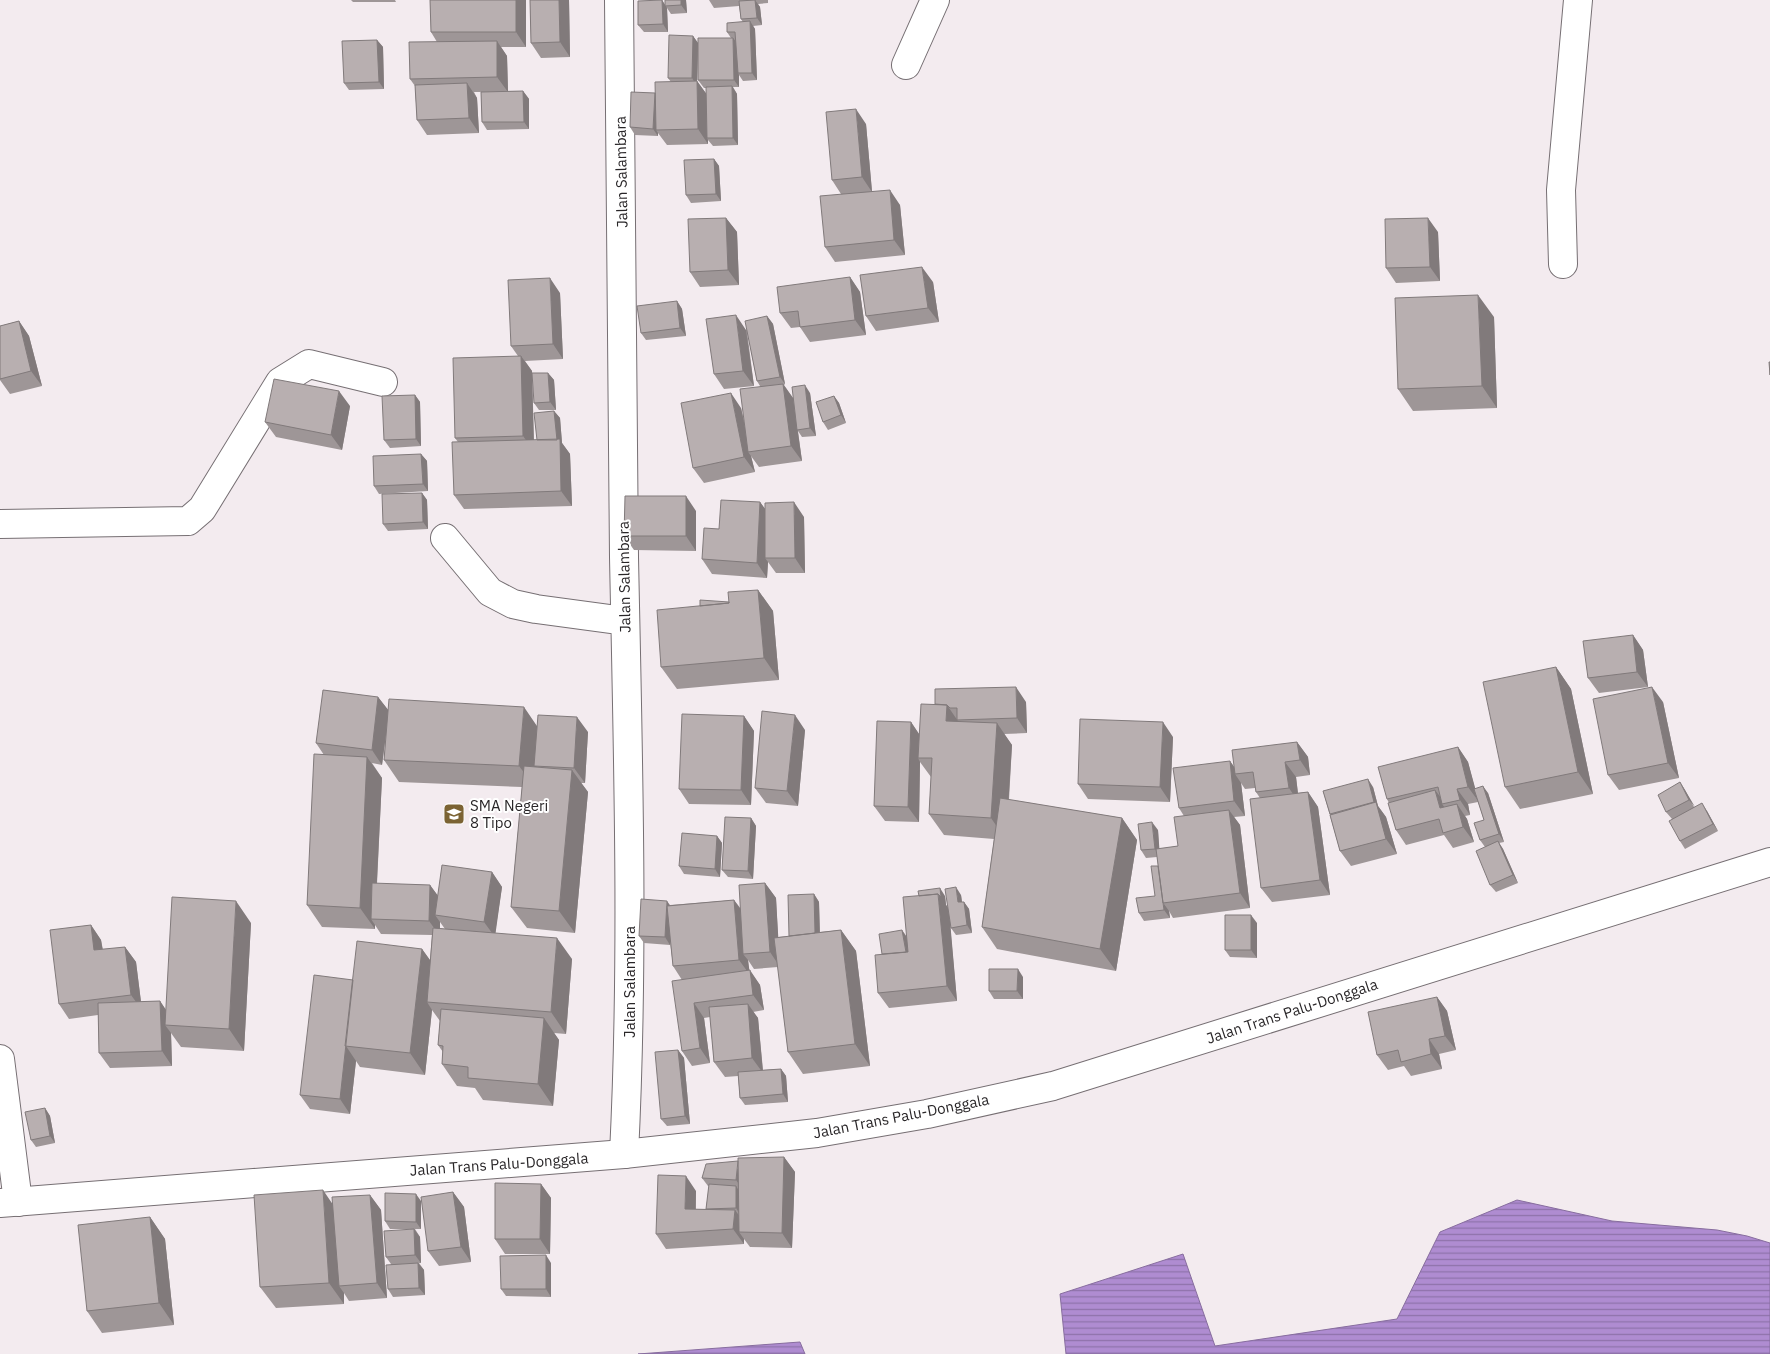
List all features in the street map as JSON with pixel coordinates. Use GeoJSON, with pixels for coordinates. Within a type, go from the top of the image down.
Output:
{"type":"FeatureCollection","features":[{"type":"Feature","properties":{"kind":"main road","name":"Jalan Salambara"},"geometry":{"type":"LineString","coordinates":[[619,0],[622,190],[622,423],[630,976],[629,1056],[624,1154]]}},
{"type":"Feature","properties":{"kind":"main road"},"geometry":{"type":"LineString","coordinates":[[906,65],[935,0]]}},
{"type":"Feature","properties":{"kind":"main road"},"geometry":{"type":"LineString","coordinates":[[1563,264],[1561,190],[1578,0]]}},
{"type":"Feature","properties":{"kind":"main road"},"geometry":{"type":"LineString","coordinates":[[0,524],[188,521],[202,509],[280,382],[309,364],[383,382]]}},
{"type":"Feature","properties":{"kind":"main road"},"geometry":{"type":"LineString","coordinates":[[445,538],[490,592],[513,604],[625,621]]}},
{"type":"Feature","properties":{"kind":"main road","name":"Jalan Trans Palu-Donggala"},"geometry":{"type":"LineString","coordinates":[[9,1202],[624,1154],[817,1133],[927,1114],[1053,1086],[1770,862]]}},
{"type":"Feature","properties":{"kind":"main road"},"geometry":{"type":"LineString","coordinates":[[0,1059],[9,1202]]}},
{"type":"Feature","properties":{"kind":"shaded area"},"geometry":{"type":"Polygon","coordinates":[[[1517,1200],[1612,1221],[1717,1230],[1770,1243],[1770,1354],[1066,1354],[1060,1294],[1183,1254],[1215,1346],[1397,1319],[1440,1232],[1517,1200]]]}},
{"type":"Feature","properties":{"kind":"shaded area"},"geometry":{"type":"Polygon","coordinates":[[[800,1342],[805,1354],[638,1354],[800,1342]]]}},
{"type":"Feature","properties":{"kind":"building"},"geometry":{"type":"Polygon","coordinates":[[[430,0],[516,0],[516,32],[431,32],[430,0]]]}},
{"type":"Feature","properties":{"kind":"building"},"geometry":{"type":"Polygon","coordinates":[[[530,0],[559,0],[560,42],[531,43],[530,0]]]}},
{"type":"Feature","properties":{"kind":"building"},"geometry":{"type":"Polygon","coordinates":[[[662,0],[663,24],[638,25],[638,1],[662,0]]]}},
{"type":"Feature","properties":{"kind":"building"},"geometry":{"type":"Polygon","coordinates":[[[665,0],[681,0],[681,5],[665,6],[665,0]]]}},
{"type":"Feature","properties":{"kind":"building"},"geometry":{"type":"Polygon","coordinates":[[[755,0],[757,18],[741,19],[739,1],[755,0]]]}},
{"type":"Feature","properties":{"kind":"building"},"geometry":{"type":"Polygon","coordinates":[[[750,21],[752,73],[738,73],[735,32],[727,32],[727,23],[750,21]]]}},
{"type":"Feature","properties":{"kind":"building"},"geometry":{"type":"Polygon","coordinates":[[[669,35],[693,36],[692,78],[668,78],[669,35]]]}},
{"type":"Feature","properties":{"kind":"building"},"geometry":{"type":"Polygon","coordinates":[[[698,38],[733,38],[734,80],[698,80],[698,38]]]}},
{"type":"Feature","properties":{"kind":"building"},"geometry":{"type":"Polygon","coordinates":[[[377,40],[379,82],[344,83],[342,41],[377,40]]]}},
{"type":"Feature","properties":{"kind":"building"},"geometry":{"type":"Polygon","coordinates":[[[497,41],[497,77],[410,79],[409,42],[497,41]]]}},
{"type":"Feature","properties":{"kind":"building"},"geometry":{"type":"Polygon","coordinates":[[[697,81],[698,129],[656,130],[655,82],[697,81]]]}},
{"type":"Feature","properties":{"kind":"building"},"geometry":{"type":"Polygon","coordinates":[[[467,83],[469,118],[417,120],[415,85],[467,83]]]}},
{"type":"Feature","properties":{"kind":"building"},"geometry":{"type":"Polygon","coordinates":[[[732,86],[733,138],[707,138],[706,87],[732,86]]]}},
{"type":"Feature","properties":{"kind":"building"},"geometry":{"type":"Polygon","coordinates":[[[523,91],[524,122],[482,122],[481,92],[523,91]]]}},
{"type":"Feature","properties":{"kind":"building"},"geometry":{"type":"Polygon","coordinates":[[[631,92],[655,93],[653,129],[630,127],[631,92]]]}},
{"type":"Feature","properties":{"kind":"building"},"geometry":{"type":"Polygon","coordinates":[[[856,109],[862,177],[832,180],[826,112],[856,109]]]}},
{"type":"Feature","properties":{"kind":"building"},"geometry":{"type":"Polygon","coordinates":[[[714,159],[716,194],[686,195],[684,160],[714,159]]]}},
{"type":"Feature","properties":{"kind":"building"},"geometry":{"type":"Polygon","coordinates":[[[890,190],[894,240],[825,247],[820,196],[890,190]]]}},
{"type":"Feature","properties":{"kind":"building"},"geometry":{"type":"Polygon","coordinates":[[[726,218],[728,270],[690,272],[688,219],[726,218]]]}},
{"type":"Feature","properties":{"kind":"building"},"geometry":{"type":"Polygon","coordinates":[[[1428,218],[1430,267],[1386,268],[1385,219],[1428,218]]]}},
{"type":"Feature","properties":{"kind":"building"},"geometry":{"type":"Polygon","coordinates":[[[922,267],[928,308],[866,316],[860,275],[922,267]]]}},
{"type":"Feature","properties":{"kind":"building"},"geometry":{"type":"Polygon","coordinates":[[[850,277],[855,320],[800,327],[798,311],[780,313],[777,287],[850,277]]]}},
{"type":"Feature","properties":{"kind":"building"},"geometry":{"type":"Polygon","coordinates":[[[550,278],[553,344],[511,346],[508,280],[550,278]]]}},
{"type":"Feature","properties":{"kind":"building"},"geometry":{"type":"Polygon","coordinates":[[[1478,295],[1482,386],[1398,389],[1395,298],[1478,295]]]}},
{"type":"Feature","properties":{"kind":"building"},"geometry":{"type":"Polygon","coordinates":[[[677,301],[680,328],[641,333],[637,306],[677,301]]]}},
{"type":"Feature","properties":{"kind":"building"},"geometry":{"type":"Polygon","coordinates":[[[736,315],[743,371],[714,374],[706,319],[736,315]]]}},
{"type":"Feature","properties":{"kind":"building"},"geometry":{"type":"Polygon","coordinates":[[[767,316],[780,377],[757,381],[745,321],[767,316]]]}},
{"type":"Feature","properties":{"kind":"building"},"geometry":{"type":"Polygon","coordinates":[[[19,321],[31,371],[0,379],[0,326],[19,321]]]}},
{"type":"Feature","properties":{"kind":"building"},"geometry":{"type":"Polygon","coordinates":[[[521,356],[523,436],[455,438],[453,358],[521,356]]]}},
{"type":"Feature","properties":{"kind":"building"},"geometry":{"type":"Polygon","coordinates":[[[532,373],[548,373],[550,402],[534,403],[532,373]]]}},
{"type":"Feature","properties":{"kind":"building"},"geometry":{"type":"Polygon","coordinates":[[[274,379],[339,391],[331,435],[265,422],[274,379]]]}},
{"type":"Feature","properties":{"kind":"building"},"geometry":{"type":"Polygon","coordinates":[[[783,384],[791,446],[748,452],[740,389],[783,384]]]}},
{"type":"Feature","properties":{"kind":"building"},"geometry":{"type":"Polygon","coordinates":[[[805,385],[810,428],[797,430],[792,387],[805,385]]]}},
{"type":"Feature","properties":{"kind":"building"},"geometry":{"type":"Polygon","coordinates":[[[731,393],[744,457],[693,468],[681,403],[731,393]]]}},
{"type":"Feature","properties":{"kind":"building"},"geometry":{"type":"Polygon","coordinates":[[[415,395],[416,439],[384,440],[382,396],[415,395]]]}},
{"type":"Feature","properties":{"kind":"building"},"geometry":{"type":"Polygon","coordinates":[[[834,396],[841,415],[823,422],[816,402],[834,396]]]}},
{"type":"Feature","properties":{"kind":"building"},"geometry":{"type":"Polygon","coordinates":[[[554,411],[557,440],[537,440],[534,413],[554,411]]]}},
{"type":"Feature","properties":{"kind":"building"},"geometry":{"type":"Polygon","coordinates":[[[560,439],[561,491],[454,495],[452,442],[560,439]]]}},
{"type":"Feature","properties":{"kind":"building"},"geometry":{"type":"Polygon","coordinates":[[[421,454],[423,484],[374,486],[373,456],[421,454]]]}},
{"type":"Feature","properties":{"kind":"building"},"geometry":{"type":"Polygon","coordinates":[[[422,493],[423,522],[383,524],[382,494],[422,493]]]}},
{"type":"Feature","properties":{"kind":"building"},"geometry":{"type":"Polygon","coordinates":[[[625,496],[686,496],[686,536],[624,536],[625,496]]]}},
{"type":"Feature","properties":{"kind":"building"},"geometry":{"type":"Polygon","coordinates":[[[721,500],[760,502],[757,563],[702,559],[704,528],[719,529],[721,500]]]}},
{"type":"Feature","properties":{"kind":"building"},"geometry":{"type":"Polygon","coordinates":[[[794,502],[795,558],[765,558],[765,503],[794,502]]]}},
{"type":"Feature","properties":{"kind":"building"},"geometry":{"type":"Polygon","coordinates":[[[758,590],[764,658],[661,667],[657,610],[729,603],[728,592],[758,590]]]}},
{"type":"Feature","properties":{"kind":"building"},"geometry":{"type":"Polygon","coordinates":[[[700,600],[729,602],[729,603],[700,606],[700,600]]]}},
{"type":"Feature","properties":{"kind":"building"},"geometry":{"type":"Polygon","coordinates":[[[1633,635],[1637,672],[1588,678],[1583,641],[1633,635]]]}},
{"type":"Feature","properties":{"kind":"building"},"geometry":{"type":"Polygon","coordinates":[[[1556,667],[1578,772],[1505,787],[1483,682],[1556,667]]]}},
{"type":"Feature","properties":{"kind":"building"},"geometry":{"type":"Polygon","coordinates":[[[1016,687],[1017,718],[957,720],[957,708],[935,704],[935,689],[1016,687]]]}},
{"type":"Feature","properties":{"kind":"building"},"geometry":{"type":"Polygon","coordinates":[[[1652,687],[1668,763],[1608,775],[1593,699],[1652,687]]]}},
{"type":"Feature","properties":{"kind":"building"},"geometry":{"type":"Polygon","coordinates":[[[323,690],[378,697],[372,750],[316,743],[323,690]]]}},
{"type":"Feature","properties":{"kind":"building"},"geometry":{"type":"Polygon","coordinates":[[[389,699],[524,707],[519,766],[384,760],[389,699]]]}},
{"type":"Feature","properties":{"kind":"building"},"geometry":{"type":"Polygon","coordinates":[[[921,704],[947,705],[946,721],[997,723],[991,818],[929,814],[932,758],[918,758],[921,704]]]}},
{"type":"Feature","properties":{"kind":"building"},"geometry":{"type":"Polygon","coordinates":[[[762,711],[795,715],[787,791],[755,788],[762,711]]]}},
{"type":"Feature","properties":{"kind":"building"},"geometry":{"type":"Polygon","coordinates":[[[682,714],[744,716],[741,790],[679,789],[682,714]]]}},
{"type":"Feature","properties":{"kind":"building"},"geometry":{"type":"Polygon","coordinates":[[[538,715],[577,717],[574,768],[534,766],[538,715]]]}},
{"type":"Feature","properties":{"kind":"building"},"geometry":{"type":"Polygon","coordinates":[[[1080,719],[1163,722],[1160,787],[1078,784],[1080,719]]]}},
{"type":"Feature","properties":{"kind":"building"},"geometry":{"type":"Polygon","coordinates":[[[877,721],[911,722],[908,807],[874,806],[877,721]]]}},
{"type":"Feature","properties":{"kind":"building"},"geometry":{"type":"Polygon","coordinates":[[[1297,742],[1300,760],[1285,762],[1289,788],[1256,792],[1253,772],[1235,774],[1232,750],[1297,742]]]}},
{"type":"Feature","properties":{"kind":"building"},"geometry":{"type":"Polygon","coordinates":[[[1458,747],[1468,787],[1457,789],[1460,800],[1442,804],[1438,787],[1387,799],[1378,767],[1458,747]]]}},
{"type":"Feature","properties":{"kind":"building"},"geometry":{"type":"Polygon","coordinates":[[[314,754],[367,757],[360,908],[307,905],[314,754]]]}},
{"type":"Feature","properties":{"kind":"building"},"geometry":{"type":"Polygon","coordinates":[[[1230,761],[1234,801],[1179,808],[1173,768],[1230,761]]]}},
{"type":"Feature","properties":{"kind":"building"},"geometry":{"type":"Polygon","coordinates":[[[524,766],[572,770],[559,911],[511,907],[524,766]]]}},
{"type":"Feature","properties":{"kind":"building"},"geometry":{"type":"Polygon","coordinates":[[[1368,779],[1374,802],[1330,814],[1323,791],[1368,779]]]}},
{"type":"Feature","properties":{"kind":"building"},"geometry":{"type":"Polygon","coordinates":[[[1680,782],[1689,800],[1666,812],[1658,795],[1680,782]]]}},
{"type":"Feature","properties":{"kind":"building"},"geometry":{"type":"Polygon","coordinates":[[[1483,786],[1499,834],[1480,840],[1474,823],[1484,820],[1474,789],[1483,786]]]}},
{"type":"Feature","properties":{"kind":"building"},"geometry":{"type":"Polygon","coordinates":[[[1435,790],[1440,808],[1457,804],[1463,827],[1443,833],[1439,819],[1396,830],[1388,803],[1435,790]]]}},
{"type":"Feature","properties":{"kind":"building"},"geometry":{"type":"Polygon","coordinates":[[[1308,792],[1320,880],[1261,888],[1250,799],[1308,792]]]}},
{"type":"Feature","properties":{"kind":"building"},"geometry":{"type":"Polygon","coordinates":[[[1000,798],[1122,818],[1100,949],[982,927],[1000,798]]]}},
{"type":"Feature","properties":{"kind":"building"},"geometry":{"type":"Polygon","coordinates":[[[1376,802],[1386,839],[1340,851],[1330,815],[1376,802]]]}},
{"type":"Feature","properties":{"kind":"building"},"geometry":{"type":"Polygon","coordinates":[[[1702,803],[1713,824],[1680,841],[1669,821],[1702,803]]]}},
{"type":"Feature","properties":{"kind":"building"},"geometry":{"type":"Polygon","coordinates":[[[1229,810],[1240,893],[1163,903],[1156,849],[1178,846],[1174,817],[1229,810]]]}},
{"type":"Feature","properties":{"kind":"building"},"geometry":{"type":"Polygon","coordinates":[[[725,817],[751,818],[748,871],[722,870],[725,817]]]}},
{"type":"Feature","properties":{"kind":"building"},"geometry":{"type":"Polygon","coordinates":[[[1152,822],[1155,849],[1141,850],[1138,824],[1152,822]]]}},
{"type":"Feature","properties":{"kind":"building"},"geometry":{"type":"Polygon","coordinates":[[[682,833],[717,836],[715,869],[679,866],[682,833]]]}},
{"type":"Feature","properties":{"kind":"building"},"geometry":{"type":"Polygon","coordinates":[[[1498,841],[1513,875],[1490,885],[1476,851],[1498,841]]]}},
{"type":"Feature","properties":{"kind":"building"},"geometry":{"type":"Polygon","coordinates":[[[442,865],[492,872],[484,922],[435,915],[442,865]]]}},
{"type":"Feature","properties":{"kind":"building"},"geometry":{"type":"Polygon","coordinates":[[[1151,866],[1158,866],[1164,910],[1139,913],[1136,898],[1155,896],[1151,866]]]}},
{"type":"Feature","properties":{"kind":"building"},"geometry":{"type":"Polygon","coordinates":[[[372,883],[430,885],[429,921],[371,919],[372,883]]]}},
{"type":"Feature","properties":{"kind":"building"},"geometry":{"type":"Polygon","coordinates":[[[765,883],[770,952],[743,954],[739,885],[765,883]]]}},
{"type":"Feature","properties":{"kind":"building"},"geometry":{"type":"Polygon","coordinates":[[[956,887],[958,902],[964,902],[967,925],[951,928],[945,889],[956,887]]]}},
{"type":"Feature","properties":{"kind":"building"},"geometry":{"type":"Polygon","coordinates":[[[940,888],[941,897],[938,894],[919,896],[918,891],[940,888]]]}},
{"type":"Feature","properties":{"kind":"building"},"geometry":{"type":"Polygon","coordinates":[[[814,894],[815,933],[789,936],[788,895],[814,894]]]}},
{"type":"Feature","properties":{"kind":"building"},"geometry":{"type":"Polygon","coordinates":[[[938,894],[947,986],[878,993],[875,955],[908,952],[903,897],[938,894]]]}},
{"type":"Feature","properties":{"kind":"building"},"geometry":{"type":"Polygon","coordinates":[[[172,897],[236,901],[229,1029],[165,1025],[172,897]]]}},
{"type":"Feature","properties":{"kind":"building"},"geometry":{"type":"Polygon","coordinates":[[[641,899],[667,901],[665,937],[639,936],[641,899]]]}},
{"type":"Feature","properties":{"kind":"building"},"geometry":{"type":"Polygon","coordinates":[[[734,900],[739,960],[673,966],[667,906],[734,900]]]}},
{"type":"Feature","properties":{"kind":"building"},"geometry":{"type":"Polygon","coordinates":[[[1225,915],[1251,915],[1251,950],[1225,950],[1225,915]]]}},
{"type":"Feature","properties":{"kind":"building"},"geometry":{"type":"Polygon","coordinates":[[[91,925],[94,950],[125,947],[131,995],[59,1004],[50,930],[91,925]]]}},
{"type":"Feature","properties":{"kind":"building"},"geometry":{"type":"Polygon","coordinates":[[[433,928],[557,938],[551,1012],[427,1002],[433,928]]]}},
{"type":"Feature","properties":{"kind":"building"},"geometry":{"type":"Polygon","coordinates":[[[841,930],[855,1044],[788,1052],[774,938],[841,930]]]}},
{"type":"Feature","properties":{"kind":"building"},"geometry":{"type":"Polygon","coordinates":[[[902,930],[906,952],[882,954],[879,934],[902,930]]]}},
{"type":"Feature","properties":{"kind":"building"},"geometry":{"type":"Polygon","coordinates":[[[357,941],[422,949],[410,1053],[345,1046],[357,941]]]}},
{"type":"Feature","properties":{"kind":"building"},"geometry":{"type":"Polygon","coordinates":[[[989,969],[1018,969],[1017,991],[989,991],[989,969]]]}},
{"type":"Feature","properties":{"kind":"building"},"geometry":{"type":"Polygon","coordinates":[[[750,970],[753,995],[694,1003],[700,1048],[682,1051],[672,981],[750,970]]]}},
{"type":"Feature","properties":{"kind":"building"},"geometry":{"type":"Polygon","coordinates":[[[314,975],[353,980],[340,1099],[300,1095],[314,975]]]}},
{"type":"Feature","properties":{"kind":"building"},"geometry":{"type":"Polygon","coordinates":[[[1437,997],[1445,1036],[1429,1039],[1431,1054],[1401,1062],[1398,1050],[1377,1055],[1368,1012],[1437,997]]]}},
{"type":"Feature","properties":{"kind":"building"},"geometry":{"type":"Polygon","coordinates":[[[160,1001],[162,1051],[99,1053],[98,1003],[160,1001]]]}},
{"type":"Feature","properties":{"kind":"building"},"geometry":{"type":"Polygon","coordinates":[[[748,1004],[752,1058],[714,1062],[709,1007],[748,1004]]]}},
{"type":"Feature","properties":{"kind":"building"},"geometry":{"type":"Polygon","coordinates":[[[441,1009],[544,1018],[538,1084],[468,1078],[468,1067],[442,1064],[443,1046],[438,1045],[441,1009]]]}},
{"type":"Feature","properties":{"kind":"building"},"geometry":{"type":"Polygon","coordinates":[[[678,1050],[685,1116],[661,1119],[655,1052],[678,1050]]]}},
{"type":"Feature","properties":{"kind":"building"},"geometry":{"type":"Polygon","coordinates":[[[781,1069],[783,1094],[740,1098],[738,1072],[781,1069]]]}},
{"type":"Feature","properties":{"kind":"building"},"geometry":{"type":"Polygon","coordinates":[[[45,1108],[50,1136],[31,1140],[25,1112],[45,1108]]]}},
{"type":"Feature","properties":{"kind":"building"},"geometry":{"type":"Polygon","coordinates":[[[784,1157],[782,1233],[739,1232],[738,1158],[784,1157]]]}},
{"type":"Feature","properties":{"kind":"building"},"geometry":{"type":"Polygon","coordinates":[[[738,1161],[736,1180],[702,1178],[706,1164],[738,1161]]]}},
{"type":"Feature","properties":{"kind":"building"},"geometry":{"type":"Polygon","coordinates":[[[658,1175],[686,1176],[685,1209],[735,1210],[733,1229],[656,1234],[658,1175]]]}},
{"type":"Feature","properties":{"kind":"building"},"geometry":{"type":"Polygon","coordinates":[[[495,1183],[541,1184],[540,1239],[495,1239],[495,1183]]]}},
{"type":"Feature","properties":{"kind":"building"},"geometry":{"type":"Polygon","coordinates":[[[709,1184],[736,1186],[736,1208],[706,1209],[709,1184]]]}},
{"type":"Feature","properties":{"kind":"building"},"geometry":{"type":"Polygon","coordinates":[[[323,1190],[329,1283],[260,1287],[254,1195],[323,1190]]]}},
{"type":"Feature","properties":{"kind":"building"},"geometry":{"type":"Polygon","coordinates":[[[453,1192],[461,1247],[428,1251],[421,1197],[453,1192]]]}},
{"type":"Feature","properties":{"kind":"building"},"geometry":{"type":"Polygon","coordinates":[[[385,1193],[416,1194],[416,1222],[385,1221],[385,1193]]]}},
{"type":"Feature","properties":{"kind":"building"},"geometry":{"type":"Polygon","coordinates":[[[370,1195],[377,1283],[339,1286],[332,1197],[370,1195]]]}},
{"type":"Feature","properties":{"kind":"building"},"geometry":{"type":"Polygon","coordinates":[[[150,1217],[159,1303],[87,1311],[78,1225],[150,1217]]]}},
{"type":"Feature","properties":{"kind":"building"},"geometry":{"type":"Polygon","coordinates":[[[414,1229],[415,1255],[386,1257],[384,1231],[414,1229]]]}},
{"type":"Feature","properties":{"kind":"building"},"geometry":{"type":"Polygon","coordinates":[[[546,1255],[546,1289],[501,1289],[500,1256],[546,1255]]]}},
{"type":"Feature","properties":{"kind":"building"},"geometry":{"type":"Polygon","coordinates":[[[418,1263],[419,1288],[388,1289],[386,1265],[418,1263]]]}},
{"type":"Feature","properties":{"kind":"place","name":"SMA Negeri 8 Tipo"},"geometry":{"type":"Point","coordinates":[454,814]}}]}
